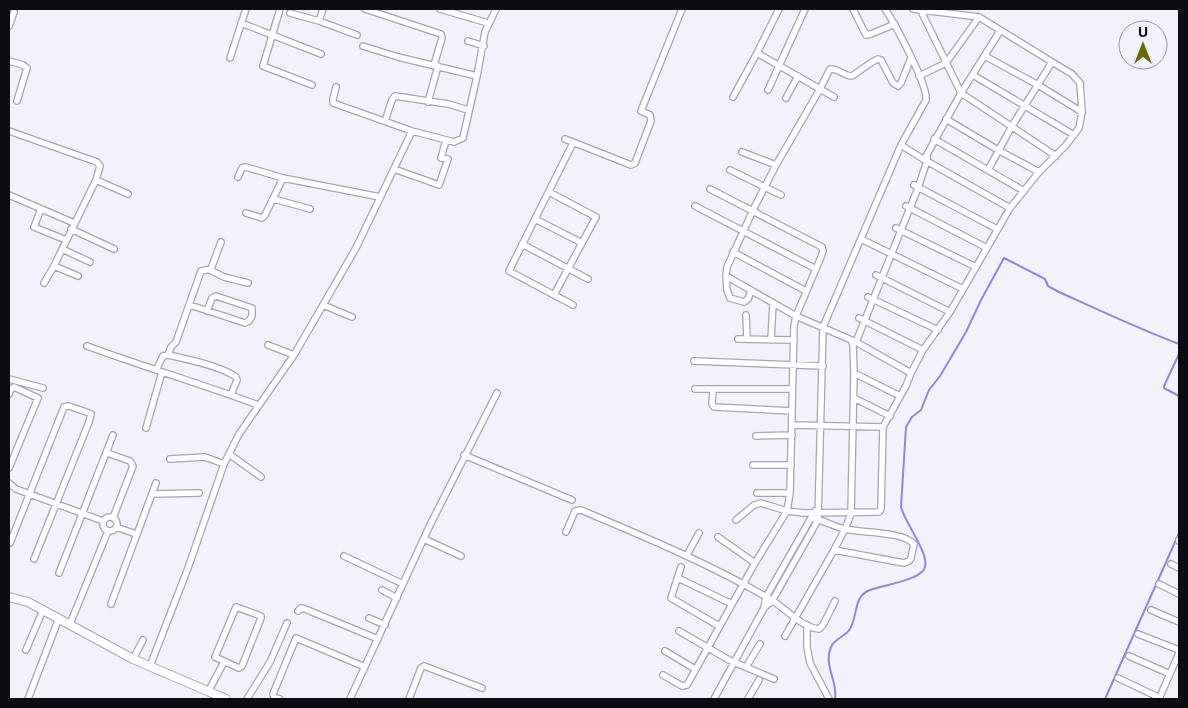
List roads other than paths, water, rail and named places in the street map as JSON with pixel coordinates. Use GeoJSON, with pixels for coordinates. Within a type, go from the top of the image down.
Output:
{"type":"FeatureCollection","features":[{"type":"Feature","properties":{"kind":"street"},"geometry":{"type":"LineString","coordinates":[[230,58],[246,9]]}},
{"type":"Feature","properties":{"kind":"street"},"geometry":{"type":"LineString","coordinates":[[318,22],[323,9]]}},
{"type":"Feature","properties":{"kind":"street"},"geometry":{"type":"LineString","coordinates":[[366,9],[441,34],[442,38],[428,102]]}},
{"type":"Feature","properties":{"kind":"street"},"geometry":{"type":"LineString","coordinates":[[440,9],[488,23]]}},
{"type":"Feature","properties":{"kind":"street"},"geometry":{"type":"LineString","coordinates":[[336,87],[332,99],[333,103],[412,131],[454,142],[463,138],[484,46],[484,36],[488,23],[496,9]]}},
{"type":"Feature","properties":{"kind":"street"},"geometry":{"type":"LineString","coordinates":[[566,139],[631,165],[635,163],[651,121],[650,115],[641,111],[682,9]]}},
{"type":"Feature","properties":{"kind":"street"},"geometry":{"type":"LineString","coordinates":[[733,97],[779,9]]}},
{"type":"Feature","properties":{"kind":"street"},"geometry":{"type":"LineString","coordinates":[[768,90],[804,9]]}},
{"type":"Feature","properties":{"kind":"street"},"geometry":{"type":"LineString","coordinates":[[853,9],[866,35],[895,24]]}},
{"type":"Feature","properties":{"kind":"street"},"geometry":{"type":"LineString","coordinates":[[764,608],[772,601],[816,515],[822,426],[823,327],[901,145],[926,100],[926,92],[911,58],[895,24],[885,9]]}},
{"type":"Feature","properties":{"kind":"street"},"geometry":{"type":"LineString","coordinates":[[736,520],[754,505],[761,503],[786,511],[816,515],[878,513],[881,509],[883,426],[890,416],[923,350],[950,312],[1010,208],[1039,172],[1074,135],[1080,123],[1082,112],[1080,83],[1072,74],[979,17],[913,9]]}},
{"type":"Feature","properties":{"kind":"street"},"geometry":{"type":"LineString","coordinates":[[280,10],[263,65],[264,68],[312,85]]}},
{"type":"Feature","properties":{"kind":"street"},"geometry":{"type":"LineString","coordinates":[[921,11],[961,93],[1056,156]]}},
{"type":"Feature","properties":{"kind":"street"},"geometry":{"type":"LineString","coordinates":[[9,26],[14,12]]}},
{"type":"Feature","properties":{"kind":"street"},"geometry":{"type":"LineString","coordinates":[[290,12],[357,35]]}},
{"type":"Feature","properties":{"kind":"street"},"geometry":{"type":"LineString","coordinates":[[919,76],[946,64],[979,17]]}},
{"type":"Feature","properties":{"kind":"street"},"geometry":{"type":"LineString","coordinates":[[242,23],[321,54]]}},
{"type":"Feature","properties":{"kind":"street"},"geometry":{"type":"LineString","coordinates":[[785,636],[834,550],[851,514],[854,426],[853,342],[879,277],[891,254],[898,229],[934,139],[1000,31]]}},
{"type":"Feature","properties":{"kind":"street"},"geometry":{"type":"LineString","coordinates":[[468,41],[484,46]]}},
{"type":"Feature","properties":{"kind":"street"},"geometry":{"type":"LineString","coordinates":[[363,46],[398,57],[477,76]]}},
{"type":"Feature","properties":{"kind":"street"},"geometry":{"type":"LineString","coordinates":[[757,53],[834,97]]}},
{"type":"Feature","properties":{"kind":"street"},"geometry":{"type":"LineString","coordinates":[[985,56],[1082,112]]}},
{"type":"Feature","properties":{"kind":"street"},"geometry":{"type":"LineString","coordinates":[[751,291],[748,299],[744,302],[730,298],[726,290],[726,276],[733,252],[776,165],[830,69],[834,69],[847,76],[852,76],[878,59],[881,60],[893,83],[898,86],[911,58]]}},
{"type":"Feature","properties":{"kind":"street"},"geometry":{"type":"LineString","coordinates":[[9,61],[27,68],[17,101]]}},
{"type":"Feature","properties":{"kind":"street"},"geometry":{"type":"LineString","coordinates":[[988,170],[1012,126],[1052,62]]}},
{"type":"Feature","properties":{"kind":"street"},"geometry":{"type":"LineString","coordinates":[[973,75],[1074,135]]}},
{"type":"Feature","properties":{"kind":"street"},"geometry":{"type":"LineString","coordinates":[[786,98],[798,76]]}},
{"type":"Feature","properties":{"kind":"street"},"geometry":{"type":"LineString","coordinates":[[385,121],[395,96],[448,104],[468,110]]}},
{"type":"Feature","properties":{"kind":"street"},"geometry":{"type":"LineString","coordinates":[[946,120],[1039,172]]}},
{"type":"Feature","properties":{"kind":"street"},"geometry":{"type":"LineString","coordinates":[[9,131],[97,162],[100,166],[96,180],[44,283]]}},
{"type":"Feature","properties":{"kind":"street"},"geometry":{"type":"LineString","coordinates":[[150,666],[188,568],[224,464],[239,434],[294,354],[356,248],[412,131]]}},
{"type":"Feature","properties":{"kind":"street"},"geometry":{"type":"LineString","coordinates":[[934,139],[1024,191]]}},
{"type":"Feature","properties":{"kind":"street"},"geometry":{"type":"LineString","coordinates":[[394,169],[439,185],[448,160],[440,158],[446,140]]}},
{"type":"Feature","properties":{"kind":"street"},"geometry":{"type":"LineString","coordinates":[[573,305],[509,271],[574,143]]}},
{"type":"Feature","properties":{"kind":"street"},"geometry":{"type":"LineString","coordinates":[[901,145],[1010,208]]}},
{"type":"Feature","properties":{"kind":"street"},"geometry":{"type":"LineString","coordinates":[[742,152],[776,165]]}},
{"type":"Feature","properties":{"kind":"street"},"geometry":{"type":"LineString","coordinates":[[238,177],[243,167],[283,178],[380,197]]}},
{"type":"Feature","properties":{"kind":"street"},"geometry":{"type":"LineString","coordinates":[[730,170],[781,194]]}},
{"type":"Feature","properties":{"kind":"street"},"geometry":{"type":"LineString","coordinates":[[246,212],[262,218],[265,216],[283,178]]}},
{"type":"Feature","properties":{"kind":"street"},"geometry":{"type":"LineString","coordinates":[[96,180],[128,194]]}},
{"type":"Feature","properties":{"kind":"street"},"geometry":{"type":"LineString","coordinates":[[916,187],[997,229]]}},
{"type":"Feature","properties":{"kind":"street"},"geometry":{"type":"LineString","coordinates":[[663,675],[685,686],[786,511],[790,493],[792,389],[796,316],[823,251],[822,247],[710,189]]}},
{"type":"Feature","properties":{"kind":"street"},"geometry":{"type":"LineString","coordinates":[[548,192],[596,217],[554,295]]}},
{"type":"Feature","properties":{"kind":"street"},"geometry":{"type":"LineString","coordinates":[[9,195],[74,223]]}},
{"type":"Feature","properties":{"kind":"street"},"geometry":{"type":"LineString","coordinates":[[274,199],[310,209]]}},
{"type":"Feature","properties":{"kind":"street"},"geometry":{"type":"LineString","coordinates":[[695,206],[816,269]]}},
{"type":"Feature","properties":{"kind":"street"},"geometry":{"type":"LineString","coordinates":[[908,207],[987,248]]}},
{"type":"Feature","properties":{"kind":"street"},"geometry":{"type":"LineString","coordinates":[[41,209],[34,227],[66,240]]}},
{"type":"Feature","properties":{"kind":"street"},"geometry":{"type":"LineString","coordinates":[[535,219],[582,243]]}},
{"type":"Feature","properties":{"kind":"street"},"geometry":{"type":"LineString","coordinates":[[71,229],[114,249]]}},
{"type":"Feature","properties":{"kind":"street"},"geometry":{"type":"LineString","coordinates":[[898,229],[976,267]]}},
{"type":"Feature","properties":{"kind":"street"},"geometry":{"type":"LineString","coordinates":[[862,239],[963,289]]}},
{"type":"Feature","properties":{"kind":"street"},"geometry":{"type":"LineString","coordinates":[[210,270],[221,242]]}},
{"type":"Feature","properties":{"kind":"street"},"geometry":{"type":"LineString","coordinates":[[522,244],[588,279]]}},
{"type":"Feature","properties":{"kind":"street"},"geometry":{"type":"LineString","coordinates":[[62,249],[90,262]]}},
{"type":"Feature","properties":{"kind":"street"},"geometry":{"type":"LineString","coordinates":[[733,252],[806,291]]}},
{"type":"Feature","properties":{"kind":"street"},"geometry":{"type":"LineString","coordinates":[[54,266],[78,276]]}},
{"type":"Feature","properties":{"kind":"street"},"geometry":{"type":"LineString","coordinates":[[168,355],[171,347],[176,342],[202,271],[210,270],[224,277],[248,283]]}},
{"type":"Feature","properties":{"kind":"street"},"geometry":{"type":"LineString","coordinates":[[726,276],[796,316],[823,327],[911,373]]}},
{"type":"Feature","properties":{"kind":"street"},"geometry":{"type":"LineString","coordinates":[[879,277],[950,312]]}},
{"type":"Feature","properties":{"kind":"street"},"geometry":{"type":"LineString","coordinates":[[190,305],[245,323],[252,316],[252,308],[216,296],[212,298],[207,310]]}},
{"type":"Feature","properties":{"kind":"street"},"geometry":{"type":"LineString","coordinates":[[870,298],[938,330]]}},
{"type":"Feature","properties":{"kind":"street"},"geometry":{"type":"LineString","coordinates":[[771,340],[773,303]]}},
{"type":"Feature","properties":{"kind":"street"},"geometry":{"type":"LineString","coordinates":[[323,305],[352,317]]}},
{"type":"Feature","properties":{"kind":"street"},"geometry":{"type":"LineString","coordinates":[[746,315],[747,339]]}},
{"type":"Feature","properties":{"kind":"street"},"geometry":{"type":"LineString","coordinates":[[862,318],[923,350]]}},
{"type":"Feature","properties":{"kind":"street"},"geometry":{"type":"LineString","coordinates":[[738,339],[794,340]]}},
{"type":"Feature","properties":{"kind":"street"},"geometry":{"type":"LineString","coordinates":[[87,346],[258,405]]}},
{"type":"Feature","properties":{"kind":"street"},"geometry":{"type":"LineString","coordinates":[[268,346],[294,354]]}},
{"type":"Feature","properties":{"kind":"street"},"geometry":{"type":"LineString","coordinates":[[146,428],[163,356],[168,355],[231,374],[237,380],[231,395]]}},
{"type":"Feature","properties":{"kind":"street"},"geometry":{"type":"LineString","coordinates":[[694,361],[823,366]]}},
{"type":"Feature","properties":{"kind":"street"},"geometry":{"type":"LineString","coordinates":[[854,373],[900,396]]}},
{"type":"Feature","properties":{"kind":"street"},"geometry":{"type":"LineString","coordinates":[[9,379],[43,388]]}},
{"type":"Feature","properties":{"kind":"street"},"geometry":{"type":"LineString","coordinates":[[9,394],[14,387],[38,398],[9,468]]}},
{"type":"Feature","properties":{"kind":"street"},"geometry":{"type":"LineString","coordinates":[[695,389],[792,389]]}},
{"type":"Feature","properties":{"kind":"street"},"geometry":{"type":"LineString","coordinates":[[713,389],[712,404],[714,407],[792,411]]}},
{"type":"Feature","properties":{"kind":"street"},"geometry":{"type":"LineString","coordinates":[[350,699],[464,455],[497,393]]}},
{"type":"Feature","properties":{"kind":"street"},"geometry":{"type":"LineString","coordinates":[[854,398],[890,416]]}},
{"type":"Feature","properties":{"kind":"street"},"geometry":{"type":"LineString","coordinates":[[10,544],[63,410],[66,406],[89,413],[91,416],[34,558]]}},
{"type":"Feature","properties":{"kind":"street"},"geometry":{"type":"LineString","coordinates":[[792,425],[883,426]]}},
{"type":"Feature","properties":{"kind":"street"},"geometry":{"type":"LineString","coordinates":[[756,436],[792,435]]}},
{"type":"Feature","properties":{"kind":"street"},"geometry":{"type":"LineString","coordinates":[[59,573],[113,436]]}},
{"type":"Feature","properties":{"kind":"street"},"geometry":{"type":"LineString","coordinates":[[107,452],[130,461],[132,466],[113,518]]}},
{"type":"Feature","properties":{"kind":"street"},"geometry":{"type":"LineString","coordinates":[[229,454],[261,477]]}},
{"type":"Feature","properties":{"kind":"street"},"geometry":{"type":"LineString","coordinates":[[464,455],[572,500]]}},
{"type":"Feature","properties":{"kind":"street"},"geometry":{"type":"LineString","coordinates":[[170,459],[205,457],[224,464]]}},
{"type":"Feature","properties":{"kind":"street"},"geometry":{"type":"LineString","coordinates":[[753,465],[791,465]]}},
{"type":"Feature","properties":{"kind":"street"},"geometry":{"type":"LineString","coordinates":[[9,483],[16,489],[103,521]]}},
{"type":"Feature","properties":{"kind":"street"},"geometry":{"type":"LineString","coordinates":[[111,604],[156,483]]}},
{"type":"Feature","properties":{"kind":"street"},"geometry":{"type":"LineString","coordinates":[[152,494],[199,493]]}},
{"type":"Feature","properties":{"kind":"street"},"geometry":{"type":"LineString","coordinates":[[757,493],[790,493]]}},
{"type":"Feature","properties":{"kind":"street"},"geometry":{"type":"LineString","coordinates":[[566,532],[574,513],[578,510],[688,555],[743,583],[807,625],[818,629],[836,601]]}},
{"type":"Feature","properties":{"kind":"street"},"geometry":{"type":"LineString","coordinates":[[816,515],[845,529],[887,534],[914,544],[912,558],[909,562],[904,563],[834,550]]}},
{"type":"Feature","properties":{"kind":"street"},"geometry":{"type":"LineString","coordinates":[[714,699],[764,608],[766,597],[816,515]]}},
{"type":"Feature","properties":{"kind":"street"},"geometry":{"type":"LineString","coordinates":[[103,521],[109,517],[113,518]]}},
{"type":"Feature","properties":{"kind":"street"},"geometry":{"type":"LineString","coordinates":[[113,518],[116,522],[116,527]]}},
{"type":"Feature","properties":{"kind":"street"},"geometry":{"type":"LineString","coordinates":[[103,521],[103,526],[108,530],[113,530],[116,527]]}},
{"type":"Feature","properties":{"kind":"street"},"geometry":{"type":"LineString","coordinates":[[116,527],[136,534]]}},
{"type":"Feature","properties":{"kind":"street"},"geometry":{"type":"LineString","coordinates":[[70,624],[108,530]]}},
{"type":"Feature","properties":{"kind":"street"},"geometry":{"type":"LineString","coordinates":[[688,555],[699,533]]}},
{"type":"Feature","properties":{"kind":"street"},"geometry":{"type":"LineString","coordinates":[[718,537],[755,563]]}},
{"type":"Feature","properties":{"kind":"street"},"geometry":{"type":"LineString","coordinates":[[424,539],[461,556]]}},
{"type":"Feature","properties":{"kind":"street"},"geometry":{"type":"LineString","coordinates":[[344,556],[403,584]]}},
{"type":"Feature","properties":{"kind":"street"},"geometry":{"type":"LineString","coordinates":[[1171,564],[1179,568]]}},
{"type":"Feature","properties":{"kind":"street"},"geometry":{"type":"LineString","coordinates":[[681,567],[671,598],[719,626]]}},
{"type":"Feature","properties":{"kind":"street"},"geometry":{"type":"LineString","coordinates":[[678,578],[732,604]]}},
{"type":"Feature","properties":{"kind":"street"},"geometry":{"type":"LineString","coordinates":[[1159,584],[1179,594]]}},
{"type":"Feature","properties":{"kind":"street"},"geometry":{"type":"LineString","coordinates":[[382,590],[397,598]]}},
{"type":"Feature","properties":{"kind":"street"},"geometry":{"type":"LineString","coordinates":[[9,597],[28,602],[133,659],[226,699]]}},
{"type":"Feature","properties":{"kind":"street"},"geometry":{"type":"LineString","coordinates":[[236,607],[261,616],[241,667],[222,665],[216,656],[236,607]]}},
{"type":"Feature","properties":{"kind":"street"},"geometry":{"type":"LineString","coordinates":[[298,611],[301,608],[307,610],[378,639]]}},
{"type":"Feature","properties":{"kind":"street"},"geometry":{"type":"LineString","coordinates":[[26,650],[42,610]]}},
{"type":"Feature","properties":{"kind":"street"},"geometry":{"type":"LineString","coordinates":[[1151,610],[1179,622]]}},
{"type":"Feature","properties":{"kind":"street"},"geometry":{"type":"LineString","coordinates":[[28,699],[59,618]]}},
{"type":"Feature","properties":{"kind":"street"},"geometry":{"type":"LineString","coordinates":[[369,618],[385,625]]}},
{"type":"Feature","properties":{"kind":"street"},"geometry":{"type":"LineString","coordinates":[[247,699],[270,662],[287,624]]}},
{"type":"Feature","properties":{"kind":"street"},"geometry":{"type":"LineString","coordinates":[[807,625],[807,647],[810,663],[829,699]]}},
{"type":"Feature","properties":{"kind":"street"},"geometry":{"type":"LineString","coordinates":[[679,631],[734,662],[774,679]]}},
{"type":"Feature","properties":{"kind":"street"},"geometry":{"type":"LineString","coordinates":[[1118,678],[1159,699],[1179,651],[1138,634]]}},
{"type":"Feature","properties":{"kind":"street"},"geometry":{"type":"LineString","coordinates":[[280,699],[274,697],[273,694],[296,638],[365,667]]}},
{"type":"Feature","properties":{"kind":"street"},"geometry":{"type":"LineString","coordinates":[[133,659],[142,640]]}},
{"type":"Feature","properties":{"kind":"street"},"geometry":{"type":"LineString","coordinates":[[746,666],[760,644]]}},
{"type":"Feature","properties":{"kind":"street"},"geometry":{"type":"LineString","coordinates":[[665,651],[695,669]]}},
{"type":"Feature","properties":{"kind":"street"},"geometry":{"type":"LineString","coordinates":[[1129,656],[1170,674]]}},
{"type":"Feature","properties":{"kind":"street"},"geometry":{"type":"LineString","coordinates":[[208,692],[222,665]]}},
{"type":"Feature","properties":{"kind":"street"},"geometry":{"type":"LineString","coordinates":[[410,699],[421,668],[424,666],[482,688]]}},
{"type":"Feature","properties":{"kind":"street"},"geometry":{"type":"LineString","coordinates":[[748,699],[759,680]]}},
{"type":"Feature","properties":{"kind":"waterway"},"geometry":{"type":"LineString","coordinates":[[835,699],[835,686],[829,654],[833,644],[850,629],[861,597],[870,590],[910,579],[922,572],[925,567],[924,554],[901,507],[906,427],[912,417],[921,410],[929,390],[940,376],[966,332],[1004,258],[1045,279],[1048,286],[1059,292],[1179,344]]}},
{"type":"Feature","properties":{"kind":"waterway"},"geometry":{"type":"LineString","coordinates":[[1179,354],[1164,386],[1164,388],[1179,396]]}},
{"type":"Feature","properties":{"kind":"waterway"},"geometry":{"type":"LineString","coordinates":[[1105,699],[1179,533]]}}]}
